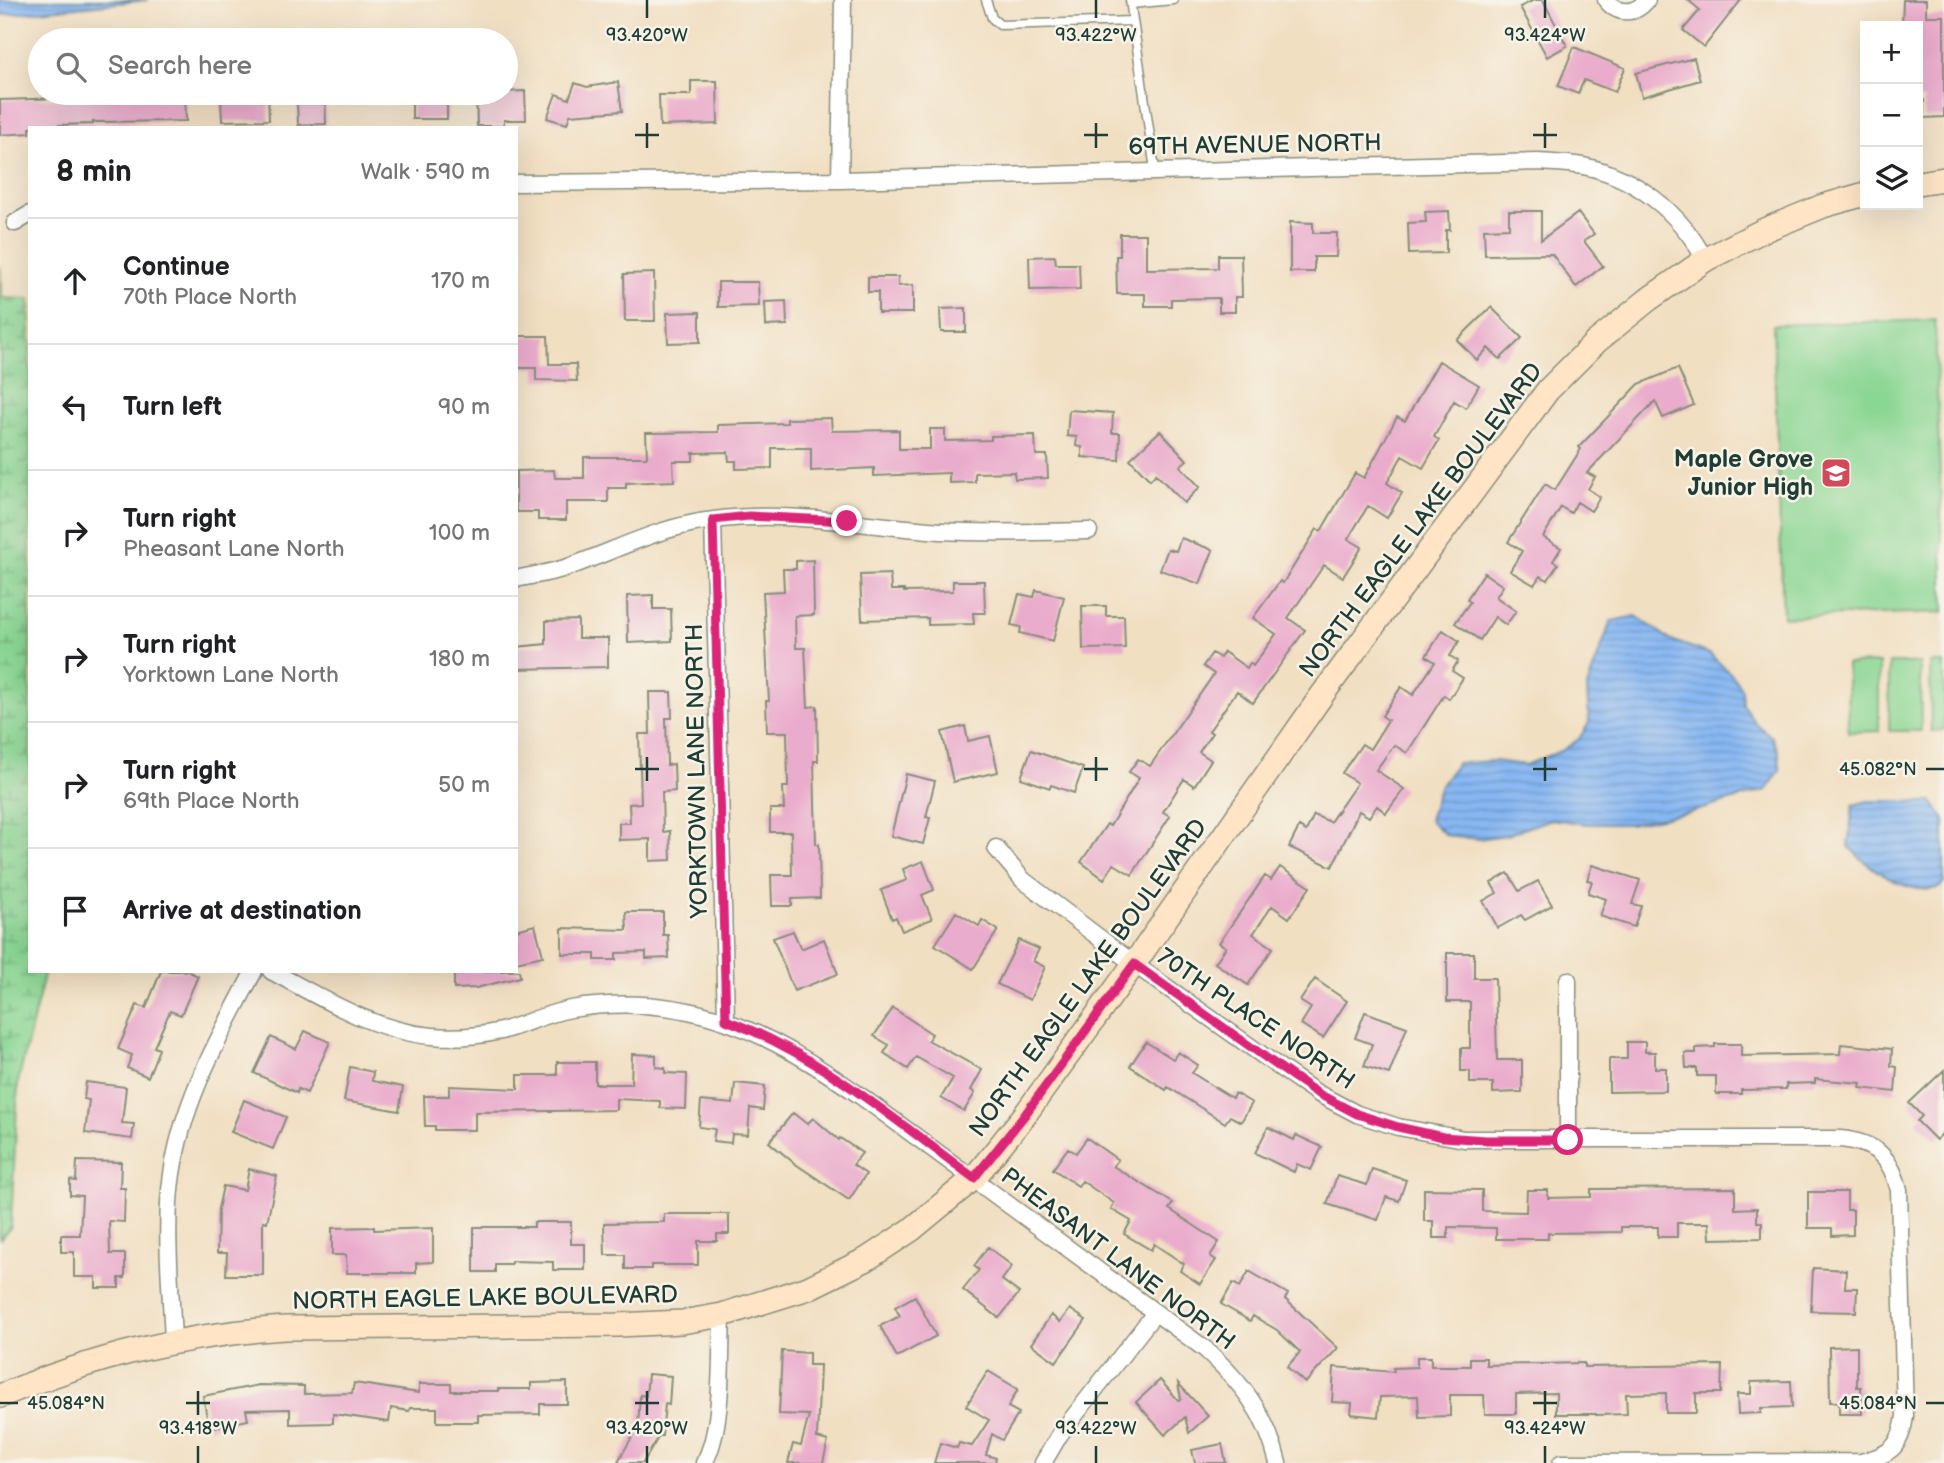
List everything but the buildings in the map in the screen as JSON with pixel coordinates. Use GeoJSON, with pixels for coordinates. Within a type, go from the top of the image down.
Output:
{"type":"FeatureCollection","features":[{"type":"Feature","properties":{"kind":"street"},"geometry":{"type":"LineString","coordinates":[[840,180],[843,0]]}},
{"type":"Feature","properties":{"kind":"street"},"geometry":{"type":"LineString","coordinates":[[1606,0],[1620,11],[1629,12],[1641,7],[1647,0]]}},
{"type":"Feature","properties":{"kind":"street","name":"69TH AVENUE NORTH"},"geometry":{"type":"LineString","coordinates":[[518,183],[840,180],[1539,162],[1584,166],[1624,179],[1655,199],[1680,222],[1697,244],[1705,260]]}},
{"type":"Feature","properties":{"kind":"street"},"geometry":{"type":"LineString","coordinates":[[1923,182],[1944,178]]}},
{"type":"Feature","properties":{"kind":"street","name":"NORTH EAGLE LAKE BOULEVARD"},"geometry":{"type":"LineString","coordinates":[[0,1396],[50,1375],[173,1341],[234,1331],[682,1322],[722,1315],[808,1288],[867,1259],[911,1230],[974,1178],[1024,1116],[1322,695],[1548,390],[1596,342],[1648,299],[1705,260],[1762,231],[1824,206],[1860,195]]}},
{"type":"Feature","properties":{"kind":"street"},"geometry":{"type":"LineString","coordinates":[[15,223],[28,215]]}},
{"type":"Feature","properties":{"kind":"street"},"geometry":{"type":"LineString","coordinates":[[518,579],[566,568],[656,532],[685,524],[749,516],[940,531],[1089,531]]}},
{"type":"Feature","properties":{"kind":"street","name":"YORKTOWN LANE NORTH"},"geometry":{"type":"LineString","coordinates":[[713,520],[726,1020]]}},
{"type":"Feature","properties":{"kind":"street","name":"70TH PLACE NORTH"},"geometry":{"type":"LineString","coordinates":[[996,848],[1023,880],[1134,964],[1317,1093],[1357,1114],[1443,1137],[1486,1140],[1858,1141],[1872,1147],[1885,1158],[1895,1173],[1899,1190],[1905,1416],[1903,1432],[1895,1447],[1881,1457],[1861,1462],[1561,1463]]}},
{"type":"Feature","properties":{"kind":"street"},"geometry":{"type":"LineString","coordinates":[[173,1341],[169,1219],[171,1177],[180,1135],[190,1098],[253,973]]}},
{"type":"Feature","properties":{"kind":"street","name":"PHEASANT LANE NORTH"},"geometry":{"type":"LineString","coordinates":[[275,973],[350,1012],[391,1028],[435,1037],[470,1036],[500,1031],[569,1009],[619,1004],[676,1009],[726,1020],[750,1029],[804,1057],[974,1178],[1205,1349],[1234,1376],[1259,1411],[1278,1463]]}},
{"type":"Feature","properties":{"kind":"street"},"geometry":{"type":"LineString","coordinates":[[1568,980],[1568,1140]]}},
{"type":"Feature","properties":{"kind":"street"},"geometry":{"type":"LineString","coordinates":[[1043,1463],[1060,1434],[1155,1313]]}},
{"type":"Feature","properties":{"kind":"street"},"geometry":{"type":"LineString","coordinates":[[704,1463],[712,1449],[716,1423],[722,1315]]}},
{"type":"Feature","properties":{"kind":"lane"},"geometry":{"type":"LineString","coordinates":[[986,0],[992,18],[1000,25],[1133,21]]}},
{"type":"Feature","properties":{"kind":"lane"},"geometry":{"type":"LineString","coordinates":[[1155,170],[1131,2],[1173,0]]}},
{"type":"Feature","properties":{"kind":"green space"},"geometry":{"type":"Polygon","coordinates":[[[0,265],[2,298],[28,299],[28,973],[45,973],[18,1082],[11,1227],[0,1239],[0,265]]]}},
{"type":"Feature","properties":{"kind":"green space"},"geometry":{"type":"Polygon","coordinates":[[[1935,320],[1944,612],[1783,617],[1773,325],[1935,320]]]}},
{"type":"Feature","properties":{"kind":"green space"},"geometry":{"type":"Polygon","coordinates":[[[1879,663],[1879,731],[1848,732],[1847,664],[1879,663]]]}},
{"type":"Feature","properties":{"kind":"green space"},"geometry":{"type":"Polygon","coordinates":[[[1889,663],[1920,663],[1921,731],[1889,731],[1889,663]]]}},
{"type":"Feature","properties":{"kind":"green space"},"geometry":{"type":"Polygon","coordinates":[[[1930,663],[1944,663],[1944,730],[1931,731],[1930,663]]]}},
{"type":"Feature","properties":{"kind":"water"},"geometry":{"type":"Polygon","coordinates":[[[0,0],[148,0],[0,15],[0,0]]]}},
{"type":"Feature","properties":{"kind":"water"},"geometry":{"type":"Polygon","coordinates":[[[1636,616],[1671,640],[1710,654],[1733,676],[1742,690],[1743,705],[1755,723],[1772,737],[1779,753],[1780,770],[1767,790],[1692,812],[1629,824],[1588,824],[1551,819],[1506,835],[1478,839],[1446,835],[1429,820],[1439,788],[1457,763],[1494,761],[1526,765],[1563,750],[1579,739],[1589,723],[1587,687],[1611,621],[1636,616]]]}},
{"type":"Feature","properties":{"kind":"water"},"geometry":{"type":"Polygon","coordinates":[[[1868,801],[1932,802],[1944,818],[1944,882],[1939,888],[1914,888],[1901,884],[1877,871],[1848,846],[1853,805],[1868,801]]]}},
{"type":"Feature","properties":{"kind":"place","name":"Maple Grove Junior High"},"geometry":{"type":"Point","coordinates":[1836,473]}},
{"type":"Feature","properties":{"kind":"route"},"geometry":{"type":"LineString","coordinates":[[847,521],[749,516],[713,520],[726,1020],[750,1029],[804,1057],[974,1178],[1024,1116],[1134,964],[1317,1093],[1357,1114],[1443,1137],[1568,1140]]}}]}
